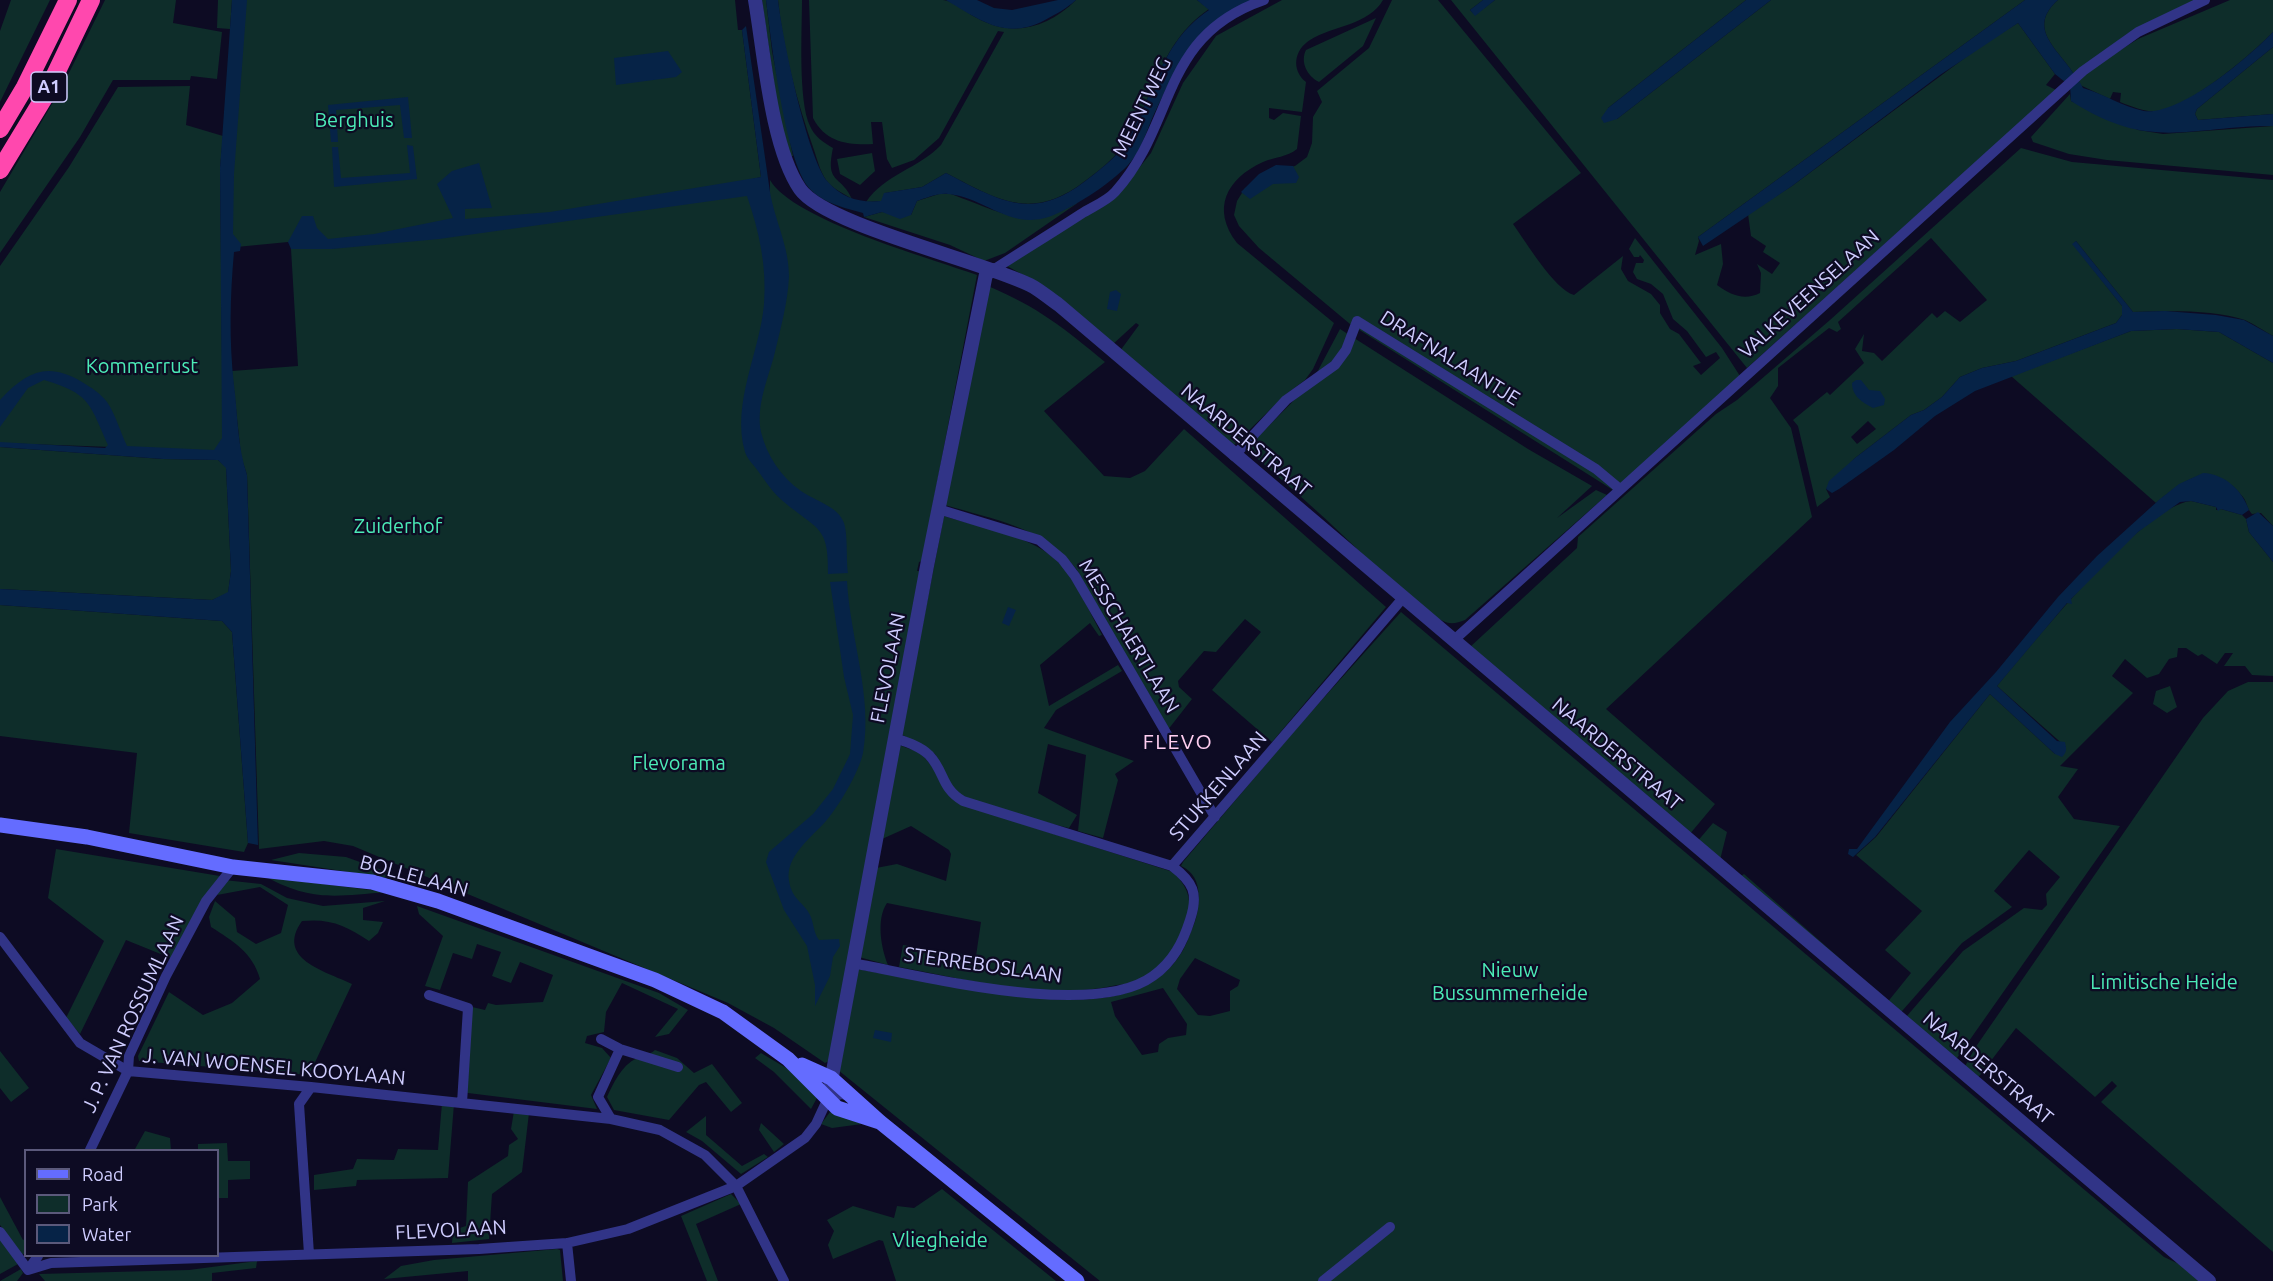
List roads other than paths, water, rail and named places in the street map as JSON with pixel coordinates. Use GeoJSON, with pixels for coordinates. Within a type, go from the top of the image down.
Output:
{"type":"FeatureCollection","features":[{"type":"Feature","properties":{"kind":"highway","name":"A1"},"geometry":{"type":"LineString","coordinates":[[0,129],[25,87],[68,0]]}},
{"type":"Feature","properties":{"kind":"highway","name":"A1"},"geometry":{"type":"LineString","coordinates":[[0,170],[45,96],[91,0]]}},
{"type":"Feature","properties":{"kind":"main road","name":"BOLLELAAN"},"geometry":{"type":"LineString","coordinates":[[0,825],[87,837],[233,867],[372,882],[438,901],[676,989],[723,1012],[788,1059],[837,1108],[880,1122]]}},
{"type":"Feature","properties":{"kind":"main road","name":"BOLLELAAN"},"geometry":{"type":"LineString","coordinates":[[788,1059],[831,1078]]}},
{"type":"Feature","properties":{"kind":"main road"},"geometry":{"type":"LineString","coordinates":[[831,1078],[880,1122],[1077,1281]]}},
{"type":"Feature","properties":{"kind":"street","name":"NAARDERSTRAAT"},"geometry":{"type":"LineString","coordinates":[[755,0],[779,142],[800,190],[822,208],[1031,285],[1059,305],[1234,456],[2209,1281]]}},
{"type":"Feature","properties":{"kind":"street","name":"MEENTWEG"},"geometry":{"type":"LineString","coordinates":[[993,270],[1114,194],[1141,157],[1179,68],[1196,45],[1226,20],[1264,0]]}},
{"type":"Feature","properties":{"kind":"street","name":"VALKEVEENSELAAN"},"geometry":{"type":"LineString","coordinates":[[1454,640],[2083,71],[2138,32],[2205,0]]}},
{"type":"Feature","properties":{"kind":"street","name":"FLEVOLAAN"},"geometry":{"type":"LineString","coordinates":[[28,1270],[51,1263],[479,1249],[567,1243],[628,1229],[736,1186],[805,1138],[816,1124],[828,1098],[938,509],[986,274],[993,270]]}},
{"type":"Feature","properties":{"kind":"street","name":"DRAFNALAANTJE"},"geometry":{"type":"LineString","coordinates":[[1234,456],[1286,400],[1335,365],[1346,350],[1358,321],[1580,459],[1620,489]]}},
{"type":"Feature","properties":{"kind":"street","name":"MESSCHAERTLAAN"},"geometry":{"type":"LineString","coordinates":[[938,509],[1039,540],[1062,559],[1075,576],[1215,818]]}},
{"type":"Feature","properties":{"kind":"street","name":"STUKKENLAAN"},"geometry":{"type":"LineString","coordinates":[[894,738],[913,744],[928,755],[950,794],[963,801],[1172,866],[1403,598]]}},
{"type":"Feature","properties":{"kind":"street","name":"STERREBOSLAAN"},"geometry":{"type":"LineString","coordinates":[[852,963],[1051,996],[1104,993],[1136,986],[1165,967],[1183,943],[1194,910],[1194,890],[1189,879],[1172,866]]}},
{"type":"Feature","properties":{"kind":"street","name":"J. P. VAN ROSSUMLAAN"},"geometry":{"type":"LineString","coordinates":[[90,1149],[128,1071],[129,1056],[166,976],[206,901],[233,867]]}},
{"type":"Feature","properties":{"kind":"street","name":"J. VAN WOENSEL KOOYLAAN"},"geometry":{"type":"LineString","coordinates":[[0,937],[80,1043],[128,1071],[311,1086],[611,1119],[660,1130],[679,1138],[705,1155],[736,1186],[784,1281]]}},
{"type":"Feature","properties":{"kind":"street"},"geometry":{"type":"LineString","coordinates":[[429,995],[468,1008],[462,1103]]}},
{"type":"Feature","properties":{"kind":"street"},"geometry":{"type":"LineString","coordinates":[[601,1039],[620,1049],[678,1067]]}},
{"type":"Feature","properties":{"kind":"street"},"geometry":{"type":"LineString","coordinates":[[611,1119],[598,1097],[620,1049]]}},
{"type":"Feature","properties":{"kind":"street"},"geometry":{"type":"LineString","coordinates":[[813,1082],[831,1078]]}},
{"type":"Feature","properties":{"kind":"street"},"geometry":{"type":"LineString","coordinates":[[309,1254],[299,1104],[311,1086]]}},
{"type":"Feature","properties":{"kind":"street"},"geometry":{"type":"LineString","coordinates":[[828,1098],[842,1094],[849,1096]]}},
{"type":"Feature","properties":{"kind":"street"},"geometry":{"type":"LineString","coordinates":[[1323,1281],[1390,1227]]}},
{"type":"Feature","properties":{"kind":"street"},"geometry":{"type":"LineString","coordinates":[[0,1232],[28,1270],[37,1257]]}},
{"type":"Feature","properties":{"kind":"street"},"geometry":{"type":"LineString","coordinates":[[567,1243],[571,1281]]}},
{"type":"Feature","properties":{"kind":"water"},"geometry":{"type":"Polygon","coordinates":[[[232,0],[247,0],[234,174],[233,234],[241,244],[240,251],[234,252],[231,335],[238,430],[247,475],[258,845],[248,843],[232,632],[222,621],[0,605],[0,589],[212,600],[228,592],[231,571],[226,468],[218,460],[163,459],[0,447],[0,442],[105,448],[108,445],[92,409],[79,395],[59,385],[44,380],[28,388],[0,427],[0,400],[28,376],[48,371],[58,372],[82,382],[107,402],[127,446],[214,450],[222,438],[220,168],[232,0]]]}},
{"type":"Feature","properties":{"kind":"water"},"geometry":{"type":"Polygon","coordinates":[[[766,0],[778,0],[790,67],[804,123],[820,169],[828,182],[839,192],[859,200],[881,201],[884,193],[922,187],[946,173],[999,198],[1015,203],[1031,204],[1048,201],[1065,194],[1099,170],[1122,148],[1133,130],[1167,56],[1192,24],[1209,10],[1197,0],[1253,0],[1214,23],[1188,49],[1170,81],[1139,150],[1121,172],[1065,210],[1040,219],[1026,220],[1000,213],[975,201],[948,194],[917,201],[911,215],[900,219],[882,212],[864,217],[863,213],[821,198],[809,188],[800,174],[786,127],[775,70],[766,0]]]}},
{"type":"Feature","properties":{"kind":"water"},"geometry":{"type":"Polygon","coordinates":[[[946,0],[977,0],[994,8],[1012,10],[1058,0],[1076,0],[1045,20],[1018,29],[982,21],[946,0]]]}},
{"type":"Feature","properties":{"kind":"water"},"geometry":{"type":"Polygon","coordinates":[[[1483,0],[1495,0],[1475,16],[1470,10],[1483,0]]]}},
{"type":"Feature","properties":{"kind":"water"},"geometry":{"type":"Polygon","coordinates":[[[1746,0],[1771,0],[1617,119],[1604,123],[1601,118],[1608,108],[1746,0]]]}},
{"type":"Feature","properties":{"kind":"water"},"geometry":{"type":"Polygon","coordinates":[[[2025,0],[2058,0],[2049,10],[2045,20],[2045,29],[2053,47],[2074,74],[2065,82],[2055,74],[2018,23],[1940,75],[1792,186],[1703,246],[1698,237],[2025,0]]]}},
{"type":"Feature","properties":{"kind":"water"},"geometry":{"type":"Polygon","coordinates":[[[746,26],[770,192],[787,254],[789,276],[783,316],[761,404],[761,432],[771,458],[781,473],[801,491],[831,508],[841,517],[846,534],[848,573],[828,574],[826,546],[819,530],[776,495],[745,452],[742,434],[744,396],[761,322],[765,290],[761,249],[747,196],[439,239],[332,249],[291,249],[288,242],[302,216],[313,216],[317,228],[328,239],[374,234],[453,218],[437,184],[452,171],[479,163],[492,208],[465,209],[465,219],[550,212],[761,177],[742,30],[746,26]]]}},
{"type":"Feature","properties":{"kind":"water"},"geometry":{"type":"Polygon","coordinates":[[[2273,32],[2273,47],[2197,109],[2195,114],[2198,120],[2273,114],[2273,126],[2170,133],[2147,131],[2099,117],[2071,101],[2070,85],[2077,77],[2083,88],[2121,104],[2144,111],[2159,110],[2194,95],[2213,83],[2248,56],[2273,32]]]}},
{"type":"Feature","properties":{"kind":"water"},"geometry":{"type":"Polygon","coordinates":[[[668,51],[682,72],[676,77],[616,85],[614,58],[668,51]]]}},
{"type":"Feature","properties":{"kind":"water"},"geometry":{"type":"Polygon","coordinates":[[[408,97],[412,138],[404,138],[400,105],[336,110],[338,142],[331,142],[328,105],[408,97]]]}},
{"type":"Feature","properties":{"kind":"water"},"geometry":{"type":"Polygon","coordinates":[[[407,145],[413,146],[417,179],[334,187],[332,147],[338,147],[341,178],[410,173],[407,145]]]}},
{"type":"Feature","properties":{"kind":"water"},"geometry":{"type":"Polygon","coordinates":[[[1276,165],[1293,166],[1299,177],[1296,183],[1273,184],[1250,199],[1241,192],[1259,174],[1276,165]]]}},
{"type":"Feature","properties":{"kind":"water"},"geometry":{"type":"Polygon","coordinates":[[[2076,241],[2133,312],[2165,311],[2244,320],[2273,336],[2273,363],[2219,332],[2177,329],[2131,331],[1975,391],[1935,416],[1894,450],[1839,489],[1832,493],[1826,489],[1829,481],[1855,458],[1911,415],[1924,410],[1942,397],[1960,377],[1982,368],[2016,361],[2116,323],[2122,315],[2122,306],[2072,244],[2076,241]]]}},
{"type":"Feature","properties":{"kind":"water"},"geometry":{"type":"Polygon","coordinates":[[[1116,290],[1121,294],[1117,311],[1107,309],[1110,292],[1116,290]]]}},
{"type":"Feature","properties":{"kind":"water"},"geometry":{"type":"Polygon","coordinates":[[[1861,380],[1869,390],[1880,391],[1885,399],[1884,405],[1873,408],[1858,398],[1852,388],[1852,383],[1861,380]]]}},
{"type":"Feature","properties":{"kind":"water"},"geometry":{"type":"Polygon","coordinates":[[[2203,473],[2218,476],[2232,484],[2242,496],[2249,510],[2242,515],[2221,509],[2218,511],[2216,507],[2191,501],[2180,502],[2138,532],[2071,599],[2072,604],[2067,603],[1997,686],[2057,741],[2065,742],[2066,751],[2062,757],[2055,754],[1990,694],[1875,837],[1853,857],[1848,854],[1849,849],[1857,849],[1950,722],[1996,672],[2058,597],[2097,556],[2160,499],[2179,484],[2203,473]]]}},
{"type":"Feature","properties":{"kind":"water"},"geometry":{"type":"Polygon","coordinates":[[[2258,512],[2273,526],[2273,562],[2249,532],[2246,519],[2258,512]]]}},
{"type":"Feature","properties":{"kind":"water"},"geometry":{"type":"Polygon","coordinates":[[[847,581],[865,710],[863,753],[853,779],[842,798],[831,815],[795,855],[789,872],[789,881],[795,897],[810,915],[819,940],[839,939],[840,946],[833,957],[830,976],[815,1006],[815,985],[807,946],[784,910],[766,862],[769,852],[813,814],[833,789],[850,754],[853,715],[844,677],[830,582],[847,581]]]}},
{"type":"Feature","properties":{"kind":"water"},"geometry":{"type":"Polygon","coordinates":[[[1008,607],[1016,610],[1009,626],[1002,623],[1008,607]]]}},
{"type":"Feature","properties":{"kind":"water"},"geometry":{"type":"Polygon","coordinates":[[[875,1030],[892,1033],[891,1042],[873,1038],[875,1030]]]}},
{"type":"Feature","properties":{"kind":"district","name":"FLEVO"},"geometry":{"type":"Point","coordinates":[1178,742]}},
{"type":"Feature","properties":{"kind":"park label","name":"Berghuis"},"geometry":{"type":"Point","coordinates":[354,120]}},
{"type":"Feature","properties":{"kind":"park label","name":"Kommerrust"},"geometry":{"type":"Point","coordinates":[142,366]}},
{"type":"Feature","properties":{"kind":"park label","name":"Zuiderhof"},"geometry":{"type":"Point","coordinates":[398,526]}},
{"type":"Feature","properties":{"kind":"park label","name":"Flevorama"},"geometry":{"type":"Point","coordinates":[679,763]}},
{"type":"Feature","properties":{"kind":"park label","name":"Nieuw Bussummerheide"},"geometry":{"type":"Point","coordinates":[1510,982]}},
{"type":"Feature","properties":{"kind":"park label","name":"Limitische Heide"},"geometry":{"type":"Point","coordinates":[2164,982]}},
{"type":"Feature","properties":{"kind":"park label","name":"Vliegheide"},"geometry":{"type":"Point","coordinates":[940,1240]}}]}
